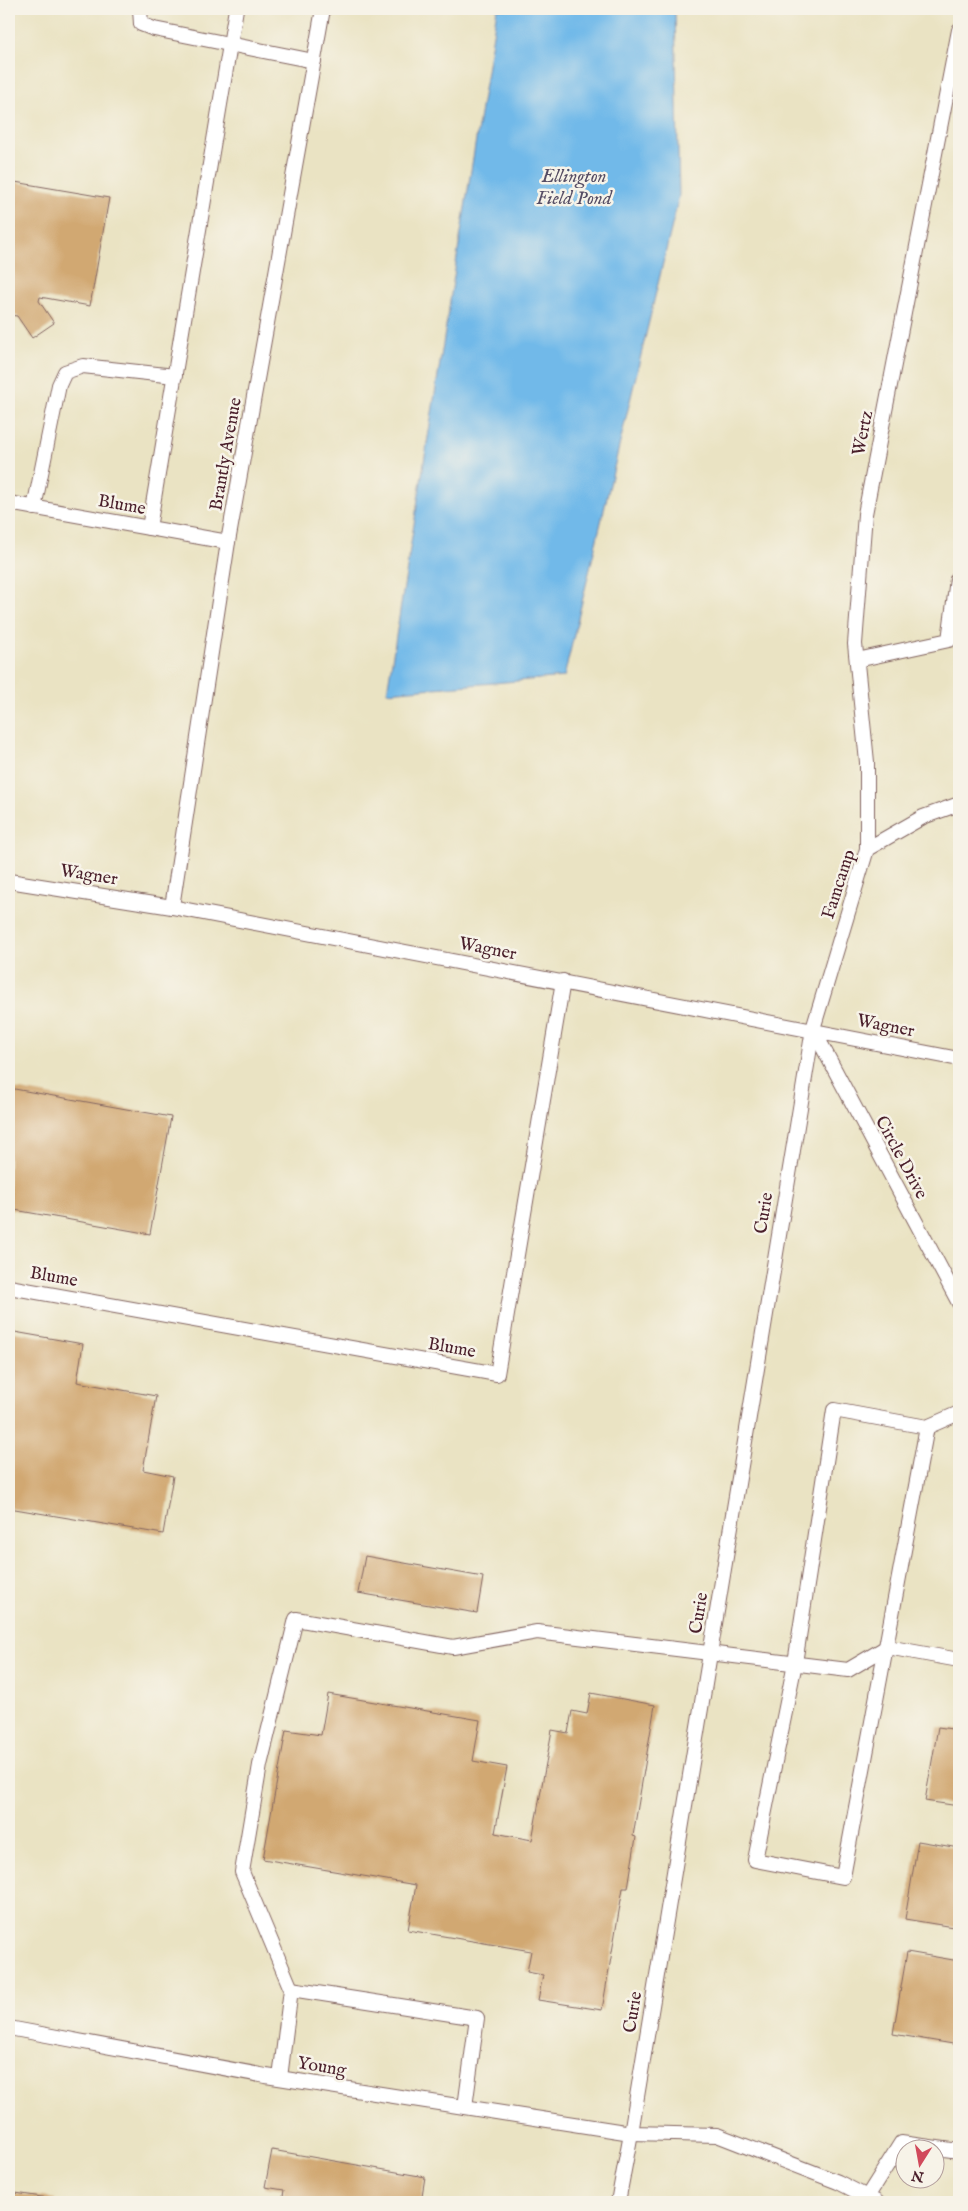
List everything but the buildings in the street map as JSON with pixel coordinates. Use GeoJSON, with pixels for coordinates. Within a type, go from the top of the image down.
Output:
{"type":"FeatureCollection","features":[{"type":"Feature","properties":{"kind":"lane"},"geometry":{"type":"LineString","coordinates":[[140,9],[141,24],[154,29],[314,61]]}},
{"type":"Feature","properties":{"kind":"lane"},"geometry":{"type":"LineString","coordinates":[[150,528],[236,9]]}},
{"type":"Feature","properties":{"kind":"lane","name":"Brantly Avenue"},"geometry":{"type":"LineString","coordinates":[[172,906],[228,542],[323,9]]}},
{"type":"Feature","properties":{"kind":"lane","name":"Wertz"},"geometry":{"type":"LineString","coordinates":[[867,849],[867,762],[855,644],[865,514],[959,30]]}},
{"type":"Feature","properties":{"kind":"lane"},"geometry":{"type":"LineString","coordinates":[[34,508],[59,385],[64,372],[83,366],[174,376]]}},
{"type":"Feature","properties":{"kind":"lane","name":"Blume"},"geometry":{"type":"LineString","coordinates":[[9,503],[228,542]]}},
{"type":"Feature","properties":{"kind":"lane"},"geometry":{"type":"LineString","coordinates":[[857,660],[948,640],[956,579],[959,579]]}},
{"type":"Feature","properties":{"kind":"lane","name":"Famcamp"},"geometry":{"type":"LineString","coordinates":[[813,1029],[867,849],[922,817],[959,804]]}},
{"type":"Feature","properties":{"kind":"lane","name":"Wagner"},"geometry":{"type":"LineString","coordinates":[[9,881],[172,906],[813,1029],[959,1059]]}},
{"type":"Feature","properties":{"kind":"lane","name":"Blume"},"geometry":{"type":"LineString","coordinates":[[9,1287],[497,1374],[563,981]]}},
{"type":"Feature","properties":{"kind":"lane","name":"Circle Drive"},"geometry":{"type":"LineString","coordinates":[[813,1029],[959,1303]]}},
{"type":"Feature","properties":{"kind":"lane","name":"Curie"},"geometry":{"type":"LineString","coordinates":[[618,2202],[631,2133],[813,1029]]}},
{"type":"Feature","properties":{"kind":"lane"},"geometry":{"type":"LineString","coordinates":[[927,1427],[843,1878],[755,1860],[795,1664],[834,1410],[927,1427],[959,1413]]}},
{"type":"Feature","properties":{"kind":"lane"},"geometry":{"type":"LineString","coordinates":[[280,2078],[291,1989],[242,1872],[260,1765],[296,1619],[453,1647],[537,1632],[848,1670],[887,1647],[959,1660]]}},
{"type":"Feature","properties":{"kind":"lane"},"geometry":{"type":"LineString","coordinates":[[291,1989],[477,2018],[465,2107]]}},
{"type":"Feature","properties":{"kind":"lane","name":"Young"},"geometry":{"type":"LineString","coordinates":[[9,2028],[280,2078],[631,2133],[717,2135],[838,2182],[872,2200]]}},
{"type":"Feature","properties":{"kind":"lane"},"geometry":{"type":"LineString","coordinates":[[872,2200],[901,2143],[959,2152]]}},
{"type":"Feature","properties":{"kind":"water","name":"Ellington Field Pond"},"geometry":{"type":"Polygon","coordinates":[[[497,9],[675,9],[679,196],[564,677],[387,692],[497,9]]]}}]}
